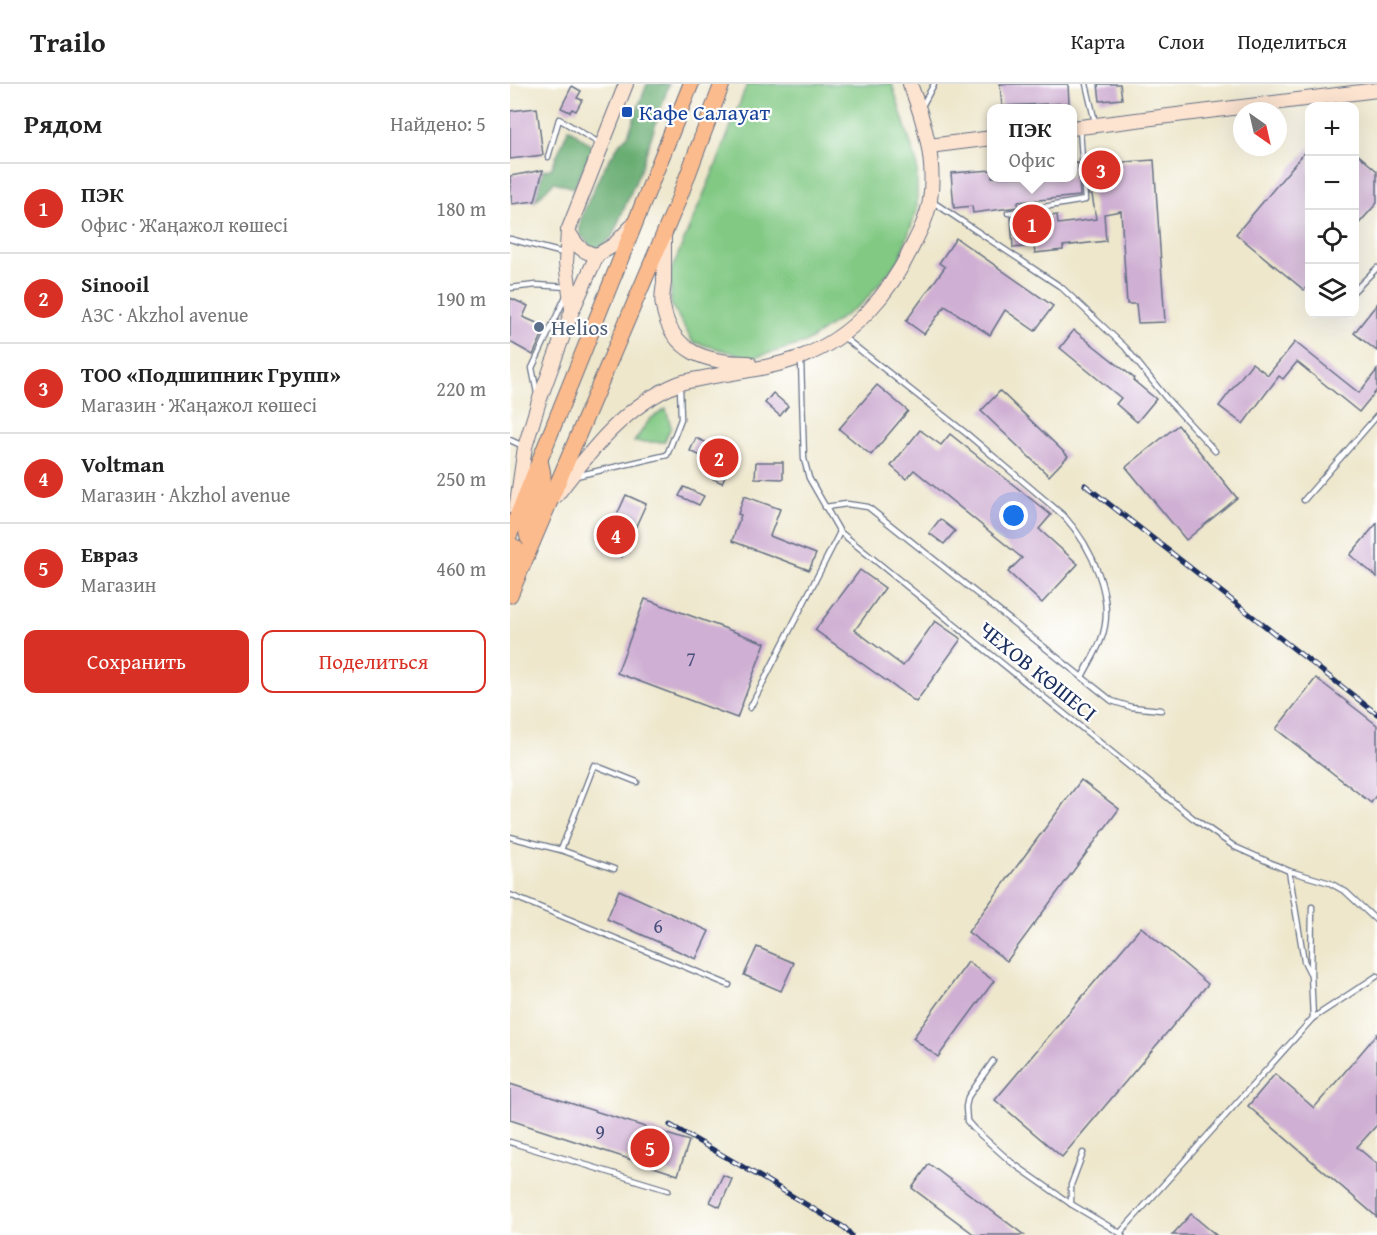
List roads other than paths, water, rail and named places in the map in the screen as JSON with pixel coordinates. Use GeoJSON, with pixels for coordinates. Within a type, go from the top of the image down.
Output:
{"type":"FeatureCollection","features":[{"type":"Feature","properties":{"kind":"main road"},"geometry":{"type":"LineString","coordinates":[[572,311],[566,254],[568,231],[626,84]]}},
{"type":"Feature","properties":{"kind":"main road"},"geometry":{"type":"LineString","coordinates":[[512,523],[540,461],[691,84]]}},
{"type":"Feature","properties":{"kind":"main road"},"geometry":{"type":"LineString","coordinates":[[510,595],[678,201],[722,84]]}},
{"type":"Feature","properties":{"kind":"main road"},"geometry":{"type":"LineString","coordinates":[[549,505],[605,436],[624,417],[661,391],[680,383],[801,357],[842,336],[867,314],[907,259],[930,201],[931,181],[925,124],[910,84]]}},
{"type":"Feature","properties":{"kind":"main road"},"geometry":{"type":"LineString","coordinates":[[1077,128],[1377,90]]}},
{"type":"Feature","properties":{"kind":"main road"},"geometry":{"type":"LineString","coordinates":[[928,146],[987,139]]}},
{"type":"Feature","properties":{"kind":"main road"},"geometry":{"type":"LineString","coordinates":[[512,523],[525,447],[572,311],[597,255],[624,237],[638,218]]}},
{"type":"Feature","properties":{"kind":"main road"},"geometry":{"type":"LineString","coordinates":[[568,231],[577,246],[586,253],[597,255]]}},
{"type":"Feature","properties":{"kind":"main road"},"geometry":{"type":"LineString","coordinates":[[664,234],[662,305],[676,339],[699,356],[715,361],[778,363]]}},
{"type":"Feature","properties":{"kind":"main road"},"geometry":{"type":"LineString","coordinates":[[532,541],[528,538],[526,526],[543,487],[544,477],[540,461]]}},
{"type":"Feature","properties":{"kind":"main road"},"geometry":{"type":"LineString","coordinates":[[510,544],[517,553],[510,572]]}},
{"type":"Feature","properties":{"kind":"lane"},"geometry":{"type":"LineString","coordinates":[[920,110],[934,84]]}},
{"type":"Feature","properties":{"kind":"lane"},"geometry":{"type":"LineString","coordinates":[[1086,84],[1096,125]]}},
{"type":"Feature","properties":{"kind":"lane"},"geometry":{"type":"LineString","coordinates":[[548,156],[560,118],[602,145]]}},
{"type":"Feature","properties":{"kind":"lane"},"geometry":{"type":"LineString","coordinates":[[1008,213],[1085,200],[1077,136]]}},
{"type":"Feature","properties":{"kind":"lane"},"geometry":{"type":"LineString","coordinates":[[930,201],[1061,287],[1125,347],[1167,399],[1215,451]]}},
{"type":"Feature","properties":{"kind":"lane"},"geometry":{"type":"LineString","coordinates":[[510,239],[566,254]]}},
{"type":"Feature","properties":{"kind":"lane"},"geometry":{"type":"LineString","coordinates":[[1359,286],[1377,267]]}},
{"type":"Feature","properties":{"kind":"lane"},"geometry":{"type":"LineString","coordinates":[[510,288],[536,285],[569,288],[532,368],[539,401]]}},
{"type":"Feature","properties":{"kind":"lane"},"geometry":{"type":"LineString","coordinates":[[842,336],[975,442],[1064,516],[1077,530],[1089,551],[1102,583],[1105,605],[1102,639],[1082,677]]}},
{"type":"Feature","properties":{"kind":"lane","name":"ЧЕХОВ КӨШЕСІ"},"geometry":{"type":"LineString","coordinates":[[801,357],[804,459],[809,478],[840,532],[1193,818],[1235,847],[1288,871],[1330,883],[1346,892],[1377,921]]}},
{"type":"Feature","properties":{"kind":"lane"},"geometry":{"type":"LineString","coordinates":[[570,477],[667,455],[681,419],[680,383]]}},
{"type":"Feature","properties":{"kind":"lane"},"geometry":{"type":"LineString","coordinates":[[1304,500],[1377,416]]}},
{"type":"Feature","properties":{"kind":"lane"},"geometry":{"type":"LineString","coordinates":[[510,440],[525,447]]}},
{"type":"Feature","properties":{"kind":"lane"},"geometry":{"type":"LineString","coordinates":[[825,507],[847,504],[868,507],[1112,701],[1131,707],[1161,710]]}},
{"type":"Feature","properties":{"kind":"lane"},"geometry":{"type":"LineString","coordinates":[[750,708],[840,532]]}},
{"type":"Feature","properties":{"kind":"lane"},"geometry":{"type":"LineString","coordinates":[[561,850],[594,765],[637,782]]}},
{"type":"Feature","properties":{"kind":"lane"},"geometry":{"type":"LineString","coordinates":[[510,837],[561,850],[614,868]]}},
{"type":"Feature","properties":{"kind":"lane"},"geometry":{"type":"LineString","coordinates":[[1288,871],[1304,961],[1311,974]]}},
{"type":"Feature","properties":{"kind":"lane"},"geometry":{"type":"LineString","coordinates":[[510,895],[729,985]]}},
{"type":"Feature","properties":{"kind":"lane"},"geometry":{"type":"LineString","coordinates":[[1312,907],[1313,1018]]}},
{"type":"Feature","properties":{"kind":"lane"},"geometry":{"type":"LineString","coordinates":[[993,1061],[968,1097],[967,1121],[974,1130],[1011,1162],[1071,1204],[1121,1234],[1313,1018],[1377,976]]}},
{"type":"Feature","properties":{"kind":"lane"},"geometry":{"type":"LineString","coordinates":[[510,1142],[668,1190]]}},
{"type":"Feature","properties":{"kind":"lane"},"geometry":{"type":"LineString","coordinates":[[1071,1204],[1071,1185],[1083,1153]]}},
{"type":"Feature","properties":{"kind":"railway"},"geometry":{"type":"LineString","coordinates":[[1085,485],[1377,714]]}},
{"type":"Feature","properties":{"kind":"railway"},"geometry":{"type":"LineString","coordinates":[[670,1125],[845,1228],[851,1235]]}},
{"type":"Feature","properties":{"kind":"place","name":"Кафе Салауат"},"geometry":{"type":"Point","coordinates":[627,112]}},
{"type":"Feature","properties":{"kind":"place","name":"ТОО «Подшипник Групп»"},"geometry":{"type":"Point","coordinates":[1101,170]}},
{"type":"Feature","properties":{"kind":"place","name":"ПЭК"},"geometry":{"type":"Point","coordinates":[1032,224]}},
{"type":"Feature","properties":{"kind":"place","name":"Helios"},"geometry":{"type":"Point","coordinates":[539,327]}},
{"type":"Feature","properties":{"kind":"place","name":"Sinooil"},"geometry":{"type":"Point","coordinates":[719,458]}},
{"type":"Feature","properties":{"kind":"place","name":"Voltman"},"geometry":{"type":"Point","coordinates":[616,535]}},
{"type":"Feature","properties":{"kind":"place","name":"Евраз"},"geometry":{"type":"Point","coordinates":[650,1148]}}]}
